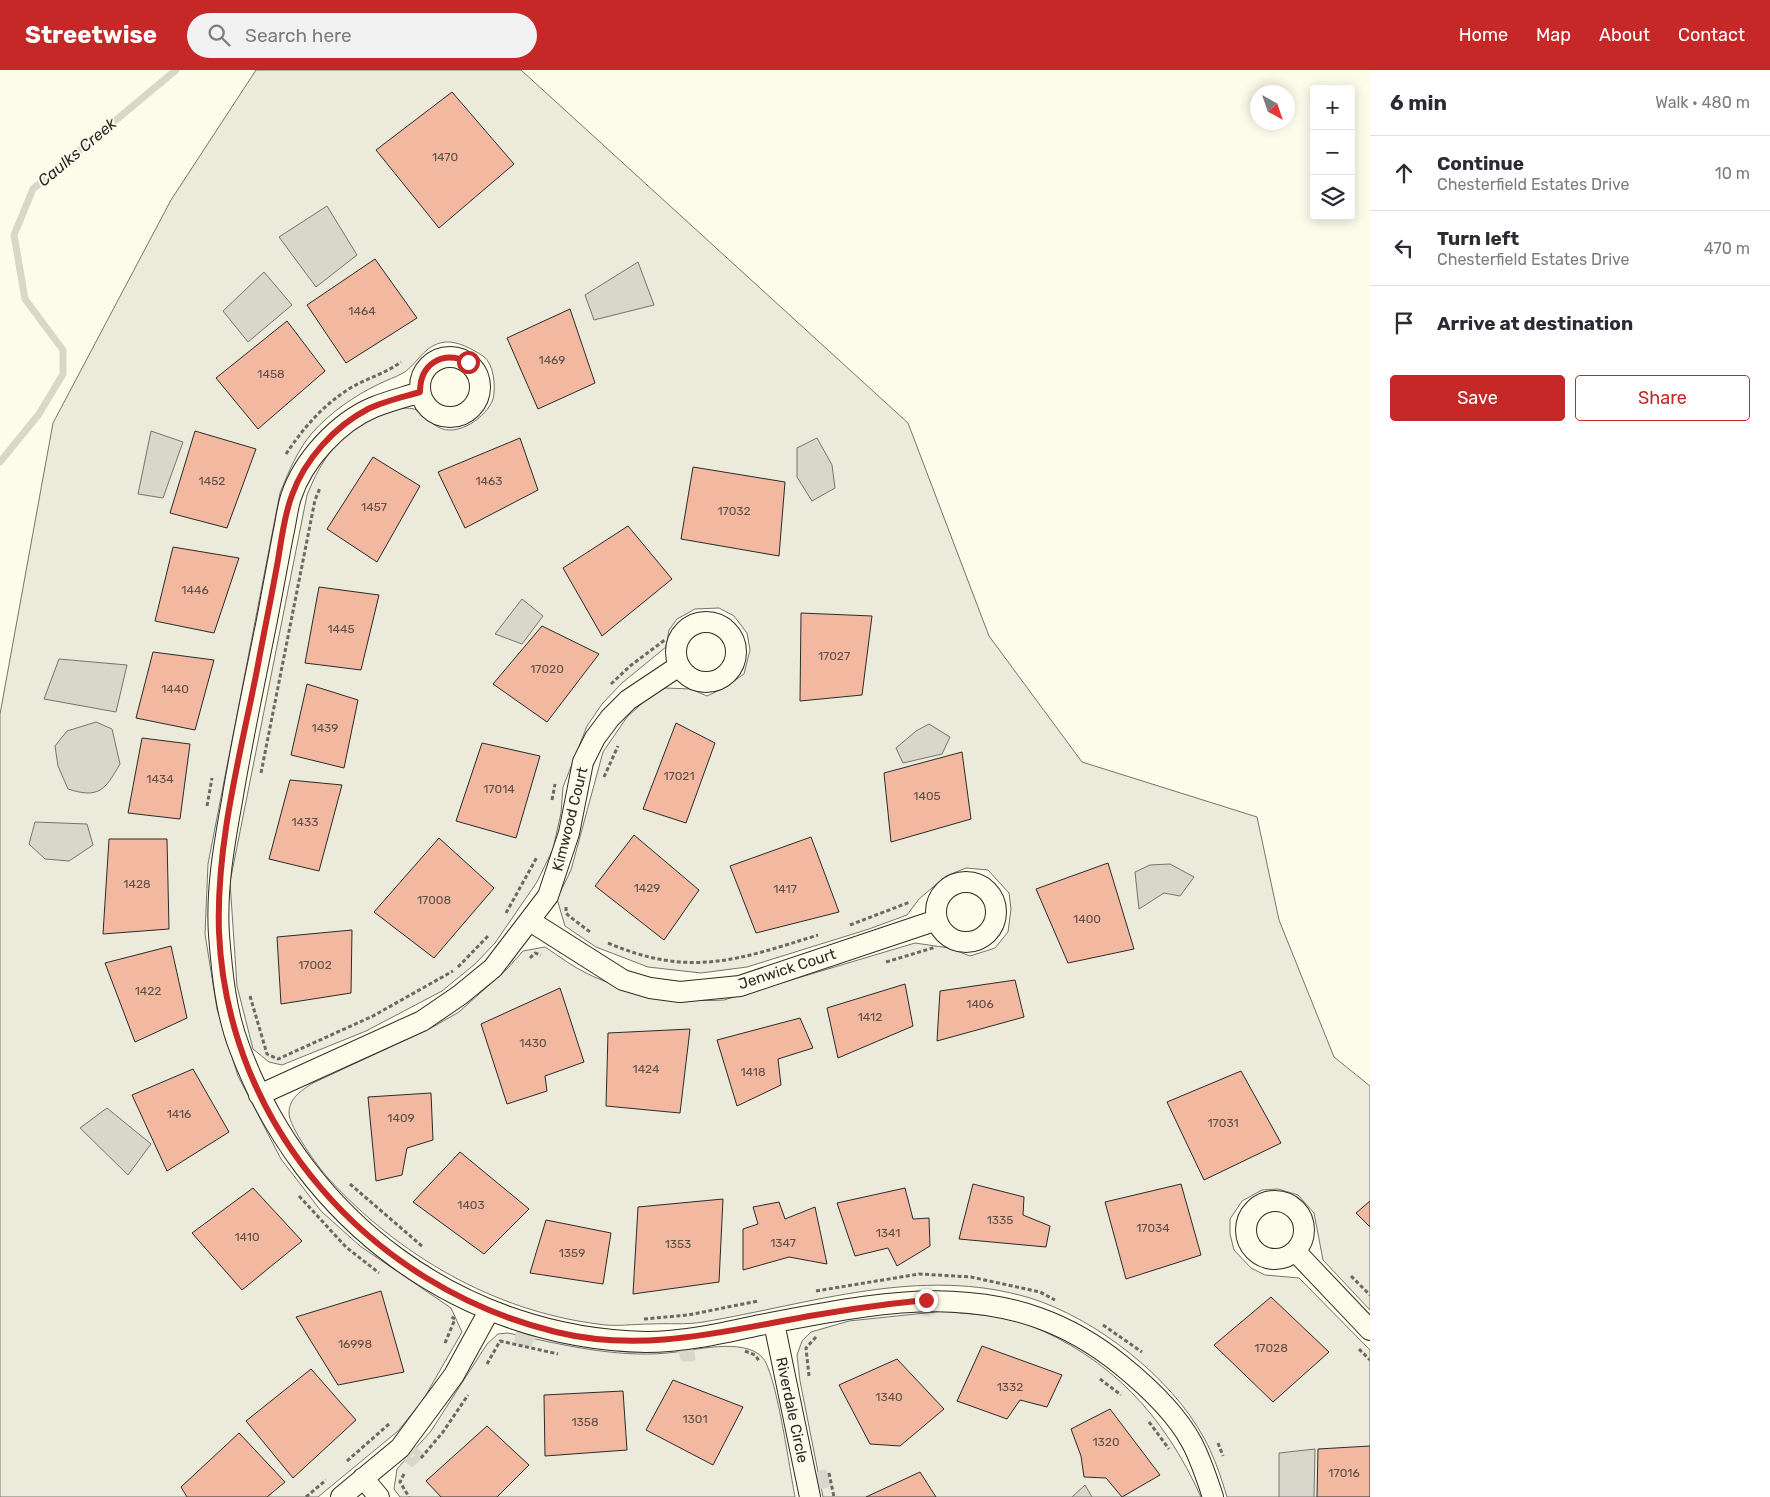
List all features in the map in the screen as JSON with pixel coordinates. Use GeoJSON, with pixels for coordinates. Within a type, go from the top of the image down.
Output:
{"type":"FeatureCollection","features":[{"type":"Feature","properties":{"kind":"street"},"geometry":{"type":"LineString","coordinates":[[420,392],[370,408],[350,420],[314,456],[291,496],[220,868],[219,933],[227,997],[240,1049],[259,1095],[290,1148],[318,1186],[354,1224],[393,1257],[442,1288],[489,1311],[560,1333],[650,1342],[710,1335],[874,1305],[926,1300],[981,1303],[1026,1313],[1064,1328],[1103,1350],[1138,1378],[1166,1408],[1191,1441],[1213,1497]]}},
{"type":"Feature","properties":{"kind":"street","name":"Kimwood Court"},"geometry":{"type":"LineString","coordinates":[[259,1095],[422,1020],[460,995],[493,968],[548,896],[561,862],[583,762],[596,738],[610,718],[628,700],[679,666]]}},
{"type":"Feature","properties":{"kind":"street","name":"Jenwick Court"},"geometry":{"type":"LineString","coordinates":[[530,921],[623,980],[650,988],[680,992],[740,986],[938,920]]}},
{"type":"Feature","properties":{"kind":"street"},"geometry":{"type":"LineString","coordinates":[[1295,1251],[1370,1330]]}},
{"type":"Feature","properties":{"kind":"street"},"geometry":{"type":"LineString","coordinates":[[340,1497],[400,1448],[454,1375],[489,1311]]}},
{"type":"Feature","properties":{"kind":"street","name":"Riverdale Circle"},"geometry":{"type":"LineString","coordinates":[[774,1323],[810,1497]]}},
{"type":"Feature","properties":{"kind":"street"},"geometry":{"type":"LineString","coordinates":[[363,1478],[379,1497]]}},
{"type":"Feature","properties":{"kind":"path"},"geometry":{"type":"LineString","coordinates":[[284,458],[300,434],[320,411],[352,387],[401,362]]}},
{"type":"Feature","properties":{"kind":"path"},"geometry":{"type":"LineString","coordinates":[[260,775],[315,500],[321,486]]}},
{"type":"Feature","properties":{"kind":"path"},"geometry":{"type":"LineString","coordinates":[[608,687],[630,666],[666,639]]}},
{"type":"Feature","properties":{"kind":"path"},"geometry":{"type":"LineString","coordinates":[[602,783],[606,768],[623,739]]}},
{"type":"Feature","properties":{"kind":"path"},"geometry":{"type":"LineString","coordinates":[[206,816],[214,769]]}},
{"type":"Feature","properties":{"kind":"path"},"geometry":{"type":"LineString","coordinates":[[551,806],[556,782]]}},
{"type":"Feature","properties":{"kind":"path"},"geometry":{"type":"LineString","coordinates":[[504,917],[538,855]]}},
{"type":"Feature","properties":{"kind":"path"},"geometry":{"type":"LineString","coordinates":[[569,900],[566,913],[596,936]]}},
{"type":"Feature","properties":{"kind":"path"},"geometry":{"type":"LineString","coordinates":[[841,928],[910,902]]}},
{"type":"Feature","properties":{"kind":"path"},"geometry":{"type":"LineString","coordinates":[[248,988],[268,1054],[278,1059],[373,1016],[423,990],[454,970],[491,932]]}},
{"type":"Feature","properties":{"kind":"path"},"geometry":{"type":"LineString","coordinates":[[603,941],[623,950],[656,958],[696,964],[733,960],[824,934]]}},
{"type":"Feature","properties":{"kind":"path"},"geometry":{"type":"LineString","coordinates":[[884,962],[936,947]]}},
{"type":"Feature","properties":{"kind":"path"},"geometry":{"type":"LineString","coordinates":[[529,959],[535,953],[543,956]]}},
{"type":"Feature","properties":{"kind":"path"},"geometry":{"type":"LineString","coordinates":[[348,1182],[430,1254]]}},
{"type":"Feature","properties":{"kind":"path"},"geometry":{"type":"LineString","coordinates":[[296,1191],[306,1205],[346,1247],[384,1276]]}},
{"type":"Feature","properties":{"kind":"path"},"geometry":{"type":"LineString","coordinates":[[810,1292],[919,1274],[971,1276],[1040,1292],[1056,1301]]}},
{"type":"Feature","properties":{"kind":"path"},"geometry":{"type":"LineString","coordinates":[[635,1319],[688,1314],[763,1301]]}},
{"type":"Feature","properties":{"kind":"path"},"geometry":{"type":"LineString","coordinates":[[443,1349],[455,1319],[446,1315]]}},
{"type":"Feature","properties":{"kind":"path"},"geometry":{"type":"LineString","coordinates":[[1097,1322],[1134,1344],[1146,1356]]}},
{"type":"Feature","properties":{"kind":"path"},"geometry":{"type":"LineString","coordinates":[[810,1385],[806,1348],[815,1337],[825,1336]]}},
{"type":"Feature","properties":{"kind":"path"},"geometry":{"type":"LineString","coordinates":[[486,1366],[500,1341],[563,1355]]}},
{"type":"Feature","properties":{"kind":"path"},"geometry":{"type":"LineString","coordinates":[[738,1352],[745,1350],[752,1353]]}},
{"type":"Feature","properties":{"kind":"path"},"geometry":{"type":"LineString","coordinates":[[1095,1375],[1124,1398]]}},
{"type":"Feature","properties":{"kind":"path"},"geometry":{"type":"LineString","coordinates":[[415,1464],[443,1432],[471,1391]]}},
{"type":"Feature","properties":{"kind":"path"},"geometry":{"type":"LineString","coordinates":[[1145,1417],[1171,1454]]}},
{"type":"Feature","properties":{"kind":"path"},"geometry":{"type":"LineString","coordinates":[[344,1464],[394,1419]]}},
{"type":"Feature","properties":{"kind":"path"},"geometry":{"type":"LineString","coordinates":[[1215,1440],[1220,1446],[1225,1461]]}},
{"type":"Feature","properties":{"kind":"path"},"geometry":{"type":"LineString","coordinates":[[827,1466],[834,1497]]}},
{"type":"Feature","properties":{"kind":"path"},"geometry":{"type":"LineString","coordinates":[[409,1470],[400,1482],[409,1497]]}},
{"type":"Feature","properties":{"kind":"path"},"geometry":{"type":"LineString","coordinates":[[306,1497],[330,1477]]}},
{"type":"Feature","properties":{"kind":"shaded area"},"geometry":{"type":"Polygon","coordinates":[[[256,70],[521,70],[908,423],[989,636],[1082,762],[1257,817],[1279,920],[1334,1057],[1370,1086],[1370,1310],[1323,1260],[1314,1213],[1298,1195],[1278,1189],[1262,1190],[1242,1201],[1230,1219],[1230,1234],[1234,1250],[1251,1268],[1265,1275],[1299,1278],[1370,1350],[1370,1497],[1227,1497],[1217,1467],[1204,1438],[1190,1415],[1152,1372],[1105,1335],[1055,1307],[1030,1298],[989,1289],[948,1285],[907,1286],[825,1298],[697,1323],[598,1324],[559,1317],[522,1307],[450,1275],[417,1255],[385,1231],[355,1206],[323,1173],[305,1147],[290,1119],[291,1103],[297,1095],[313,1083],[431,1028],[459,1012],[507,969],[523,951],[545,947],[588,974],[636,991],[691,1000],[724,1000],[915,943],[949,948],[970,956],[995,948],[1008,932],[1011,909],[1009,893],[988,870],[966,868],[946,876],[919,899],[907,915],[869,929],[747,967],[701,973],[648,967],[596,947],[565,926],[557,899],[571,870],[603,752],[627,717],[649,697],[665,688],[691,689],[707,696],[724,688],[744,674],[750,650],[747,633],[734,616],[719,608],[695,609],[677,619],[669,630],[666,647],[622,683],[602,704],[587,726],[563,787],[561,813],[553,849],[537,882],[495,943],[475,964],[442,991],[366,1031],[282,1065],[269,1062],[253,1049],[237,986],[230,882],[307,495],[319,469],[334,448],[353,430],[378,416],[391,411],[409,408],[420,412],[438,427],[454,430],[470,424],[485,413],[490,406],[494,394],[494,382],[490,364],[487,359],[470,348],[460,344],[445,342],[431,347],[403,373],[361,394],[327,418],[312,433],[302,447],[280,493],[208,864],[205,934],[217,1009],[238,1076],[281,1159],[321,1211],[360,1246],[451,1308],[462,1332],[423,1400],[398,1431],[318,1497],[0,1497],[0,714],[53,423],[171,200],[256,70]]]}},
{"type":"Feature","properties":{"kind":"shaded area"},"geometry":{"type":"Polygon","coordinates":[[[327,206],[357,255],[316,287],[279,237],[327,206]]]}},
{"type":"Feature","properties":{"kind":"shaded area"},"geometry":{"type":"Polygon","coordinates":[[[638,262],[654,305],[594,320],[585,295],[638,262]]]}},
{"type":"Feature","properties":{"kind":"shaded area"},"geometry":{"type":"Polygon","coordinates":[[[264,272],[292,305],[248,342],[223,311],[264,272]]]}},
{"type":"Feature","properties":{"kind":"shaded area"},"geometry":{"type":"Polygon","coordinates":[[[151,431],[183,442],[163,498],[138,494],[151,431]]]}},
{"type":"Feature","properties":{"kind":"shaded area"},"geometry":{"type":"Polygon","coordinates":[[[817,438],[832,465],[835,488],[812,501],[797,477],[797,448],[817,438]]]}},
{"type":"Feature","properties":{"kind":"shaded area"},"geometry":{"type":"Polygon","coordinates":[[[522,599],[543,616],[522,644],[495,634],[522,599]]]}},
{"type":"Feature","properties":{"kind":"shaded area"},"geometry":{"type":"Polygon","coordinates":[[[59,659],[127,665],[116,712],[44,699],[59,659]]]}},
{"type":"Feature","properties":{"kind":"shaded area"},"geometry":{"type":"Polygon","coordinates":[[[96,722],[112,729],[120,764],[110,780],[100,790],[87,793],[68,789],[58,766],[55,746],[67,731],[96,722]]]}},
{"type":"Feature","properties":{"kind":"shaded area"},"geometry":{"type":"Polygon","coordinates":[[[929,724],[950,737],[942,754],[903,763],[896,748],[916,731],[929,724]]]}},
{"type":"Feature","properties":{"kind":"shaded area"},"geometry":{"type":"Polygon","coordinates":[[[35,822],[87,824],[93,845],[69,861],[45,859],[29,844],[35,822]]]}},
{"type":"Feature","properties":{"kind":"shaded area"},"geometry":{"type":"Polygon","coordinates":[[[1170,864],[1194,877],[1180,896],[1164,893],[1139,909],[1135,872],[1150,865],[1170,864]]]}},
{"type":"Feature","properties":{"kind":"shaded area"},"geometry":{"type":"Polygon","coordinates":[[[107,1108],[151,1144],[128,1175],[80,1128],[107,1108]]]}},
{"type":"Feature","properties":{"kind":"shaded area"},"geometry":{"type":"Polygon","coordinates":[[[944,1311],[997,1317],[1027,1324],[1057,1338],[1109,1372],[1132,1392],[1152,1415],[1170,1440],[1201,1497],[823,1497],[800,1381],[797,1355],[802,1341],[811,1332],[849,1321],[944,1311]]]}},
{"type":"Feature","properties":{"kind":"shaded area"},"geometry":{"type":"Polygon","coordinates":[[[508,1333],[587,1349],[627,1354],[667,1353],[730,1346],[754,1351],[762,1357],[772,1381],[782,1422],[795,1497],[400,1497],[394,1489],[397,1469],[431,1431],[487,1344],[498,1334],[508,1333]]]}},
{"type":"Feature","properties":{"kind":"shaded area"},"geometry":{"type":"Polygon","coordinates":[[[1315,1449],[1314,1497],[1279,1497],[1279,1453],[1315,1449]]]}},
{"type":"Feature","properties":{"kind":"shaded area"},"geometry":{"type":"Polygon","coordinates":[[[1085,1485],[1092,1497],[1072,1497],[1085,1485]]]}},
{"type":"Feature","properties":{"kind":"building"},"geometry":{"type":"Polygon","coordinates":[[[452,92],[514,164],[439,228],[376,150],[452,92]]]}},
{"type":"Feature","properties":{"kind":"building"},"geometry":{"type":"Polygon","coordinates":[[[375,259],[417,318],[346,363],[307,305],[375,259]]]}},
{"type":"Feature","properties":{"kind":"building"},"geometry":{"type":"Polygon","coordinates":[[[570,309],[595,383],[538,409],[507,338],[570,309]]]}},
{"type":"Feature","properties":{"kind":"building"},"geometry":{"type":"Polygon","coordinates":[[[287,321],[325,371],[258,429],[216,378],[287,321]]]}},
{"type":"Feature","properties":{"kind":"building"},"geometry":{"type":"Polygon","coordinates":[[[195,431],[256,449],[227,528],[170,513],[195,431]]]}},
{"type":"Feature","properties":{"kind":"building"},"geometry":{"type":"Polygon","coordinates":[[[520,438],[538,490],[465,528],[438,472],[520,438]]]}},
{"type":"Feature","properties":{"kind":"building"},"geometry":{"type":"Polygon","coordinates":[[[373,457],[420,486],[377,562],[327,529],[373,457]]]}},
{"type":"Feature","properties":{"kind":"building"},"geometry":{"type":"Polygon","coordinates":[[[693,467],[785,482],[779,556],[681,539],[693,467]]]}},
{"type":"Feature","properties":{"kind":"building"},"geometry":{"type":"Polygon","coordinates":[[[628,526],[672,579],[602,636],[563,568],[628,526]]]}},
{"type":"Feature","properties":{"kind":"building"},"geometry":{"type":"Polygon","coordinates":[[[173,547],[239,558],[214,633],[155,621],[173,547]]]}},
{"type":"Feature","properties":{"kind":"building"},"geometry":{"type":"Polygon","coordinates":[[[319,587],[379,595],[361,670],[305,663],[319,587]]]}},
{"type":"Feature","properties":{"kind":"building"},"geometry":{"type":"Polygon","coordinates":[[[801,613],[872,616],[862,695],[800,701],[801,613]]]}},
{"type":"Feature","properties":{"kind":"building"},"geometry":{"type":"Polygon","coordinates":[[[542,626],[599,654],[547,722],[493,684],[542,626]]]}},
{"type":"Feature","properties":{"kind":"building"},"geometry":{"type":"Polygon","coordinates":[[[153,652],[214,660],[195,730],[136,718],[153,652]]]}},
{"type":"Feature","properties":{"kind":"building"},"geometry":{"type":"Polygon","coordinates":[[[307,684],[358,700],[344,768],[291,755],[307,684]]]}},
{"type":"Feature","properties":{"kind":"building"},"geometry":{"type":"Polygon","coordinates":[[[676,723],[715,743],[686,823],[643,809],[676,723]]]}},
{"type":"Feature","properties":{"kind":"building"},"geometry":{"type":"Polygon","coordinates":[[[142,738],[190,744],[180,819],[128,813],[142,738]]]}},
{"type":"Feature","properties":{"kind":"building"},"geometry":{"type":"Polygon","coordinates":[[[482,743],[540,756],[516,838],[456,821],[482,743]]]}},
{"type":"Feature","properties":{"kind":"building"},"geometry":{"type":"Polygon","coordinates":[[[962,752],[971,819],[891,842],[884,773],[962,752]]]}},
{"type":"Feature","properties":{"kind":"building"},"geometry":{"type":"Polygon","coordinates":[[[290,780],[342,785],[319,871],[269,859],[290,780]]]}},
{"type":"Feature","properties":{"kind":"building"},"geometry":{"type":"Polygon","coordinates":[[[634,835],[699,890],[664,940],[595,886],[634,835]]]}},
{"type":"Feature","properties":{"kind":"building"},"geometry":{"type":"Polygon","coordinates":[[[811,837],[839,912],[756,933],[730,866],[811,837]]]}},
{"type":"Feature","properties":{"kind":"building"},"geometry":{"type":"Polygon","coordinates":[[[439,838],[494,888],[434,958],[374,912],[439,838]]]}},
{"type":"Feature","properties":{"kind":"building"},"geometry":{"type":"Polygon","coordinates":[[[109,839],[167,839],[169,929],[103,934],[109,839]]]}},
{"type":"Feature","properties":{"kind":"building"},"geometry":{"type":"Polygon","coordinates":[[[1108,863],[1134,949],[1068,963],[1036,889],[1108,863]]]}},
{"type":"Feature","properties":{"kind":"building"},"geometry":{"type":"Polygon","coordinates":[[[352,930],[351,993],[281,1004],[277,937],[352,930]]]}},
{"type":"Feature","properties":{"kind":"building"},"geometry":{"type":"Polygon","coordinates":[[[171,946],[187,1018],[135,1042],[105,963],[171,946]]]}},
{"type":"Feature","properties":{"kind":"building"},"geometry":{"type":"Polygon","coordinates":[[[1015,980],[1024,1017],[937,1041],[940,991],[1015,980]]]}},
{"type":"Feature","properties":{"kind":"building"},"geometry":{"type":"Polygon","coordinates":[[[905,984],[913,1026],[838,1058],[827,1008],[905,984]]]}},
{"type":"Feature","properties":{"kind":"building"},"geometry":{"type":"Polygon","coordinates":[[[560,988],[584,1062],[545,1076],[547,1091],[507,1104],[481,1024],[560,988]]]}},
{"type":"Feature","properties":{"kind":"building"},"geometry":{"type":"Polygon","coordinates":[[[800,1018],[813,1048],[778,1059],[781,1085],[737,1106],[717,1040],[800,1018]]]}},
{"type":"Feature","properties":{"kind":"building"},"geometry":{"type":"Polygon","coordinates":[[[690,1029],[680,1113],[606,1106],[608,1033],[690,1029]]]}},
{"type":"Feature","properties":{"kind":"building"},"geometry":{"type":"Polygon","coordinates":[[[193,1069],[229,1132],[167,1171],[132,1095],[193,1069]]]}},
{"type":"Feature","properties":{"kind":"building"},"geometry":{"type":"Polygon","coordinates":[[[1241,1071],[1281,1143],[1204,1180],[1167,1102],[1241,1071]]]}},
{"type":"Feature","properties":{"kind":"building"},"geometry":{"type":"Polygon","coordinates":[[[431,1093],[433,1140],[407,1148],[402,1175],[376,1181],[368,1097],[431,1093]]]}},
{"type":"Feature","properties":{"kind":"building"},"geometry":{"type":"Polygon","coordinates":[[[460,1152],[529,1209],[484,1254],[413,1202],[460,1152]]]}},
{"type":"Feature","properties":{"kind":"building"},"geometry":{"type":"Polygon","coordinates":[[[973,1184],[1024,1197],[1023,1215],[1050,1226],[1046,1247],[959,1239],[973,1184]]]}},
{"type":"Feature","properties":{"kind":"building"},"geometry":{"type":"Polygon","coordinates":[[[1181,1184],[1201,1255],[1126,1279],[1105,1202],[1181,1184]]]}},
{"type":"Feature","properties":{"kind":"building"},"geometry":{"type":"Polygon","coordinates":[[[253,1188],[302,1241],[242,1290],[192,1233],[253,1188]]]}},
{"type":"Feature","properties":{"kind":"building"},"geometry":{"type":"Polygon","coordinates":[[[905,1188],[913,1219],[929,1218],[930,1246],[897,1266],[888,1248],[855,1256],[837,1203],[905,1188]]]}},
{"type":"Feature","properties":{"kind":"building"},"geometry":{"type":"Polygon","coordinates":[[[723,1199],[719,1282],[633,1294],[638,1207],[723,1199]]]}},
{"type":"Feature","properties":{"kind":"building"},"geometry":{"type":"Polygon","coordinates":[[[1370,1201],[1370,1227],[1356,1213],[1370,1201]]]}},
{"type":"Feature","properties":{"kind":"building"},"geometry":{"type":"Polygon","coordinates":[[[779,1202],[785,1219],[815,1207],[827,1264],[789,1257],[743,1270],[743,1229],[758,1224],[753,1207],[779,1202]]]}},
{"type":"Feature","properties":{"kind":"building"},"geometry":{"type":"Polygon","coordinates":[[[546,1220],[611,1233],[603,1284],[530,1273],[546,1220]]]}},
{"type":"Feature","properties":{"kind":"building"},"geometry":{"type":"Polygon","coordinates":[[[381,1291],[404,1372],[338,1385],[296,1317],[381,1291]]]}},
{"type":"Feature","properties":{"kind":"building"},"geometry":{"type":"Polygon","coordinates":[[[1271,1297],[1329,1352],[1273,1402],[1214,1345],[1271,1297]]]}},
{"type":"Feature","properties":{"kind":"building"},"geometry":{"type":"Polygon","coordinates":[[[982,1346],[1062,1375],[1047,1407],[1020,1400],[1007,1419],[957,1401],[982,1346]]]}},
{"type":"Feature","properties":{"kind":"building"},"geometry":{"type":"Polygon","coordinates":[[[897,1359],[944,1409],[900,1446],[870,1444],[839,1385],[897,1359]]]}},
{"type":"Feature","properties":{"kind":"building"},"geometry":{"type":"Polygon","coordinates":[[[311,1369],[356,1420],[293,1478],[246,1421],[311,1369]]]}},
{"type":"Feature","properties":{"kind":"building"},"geometry":{"type":"Polygon","coordinates":[[[673,1380],[743,1407],[713,1465],[646,1430],[673,1380]]]}},
{"type":"Feature","properties":{"kind":"building"},"geometry":{"type":"Polygon","coordinates":[[[623,1391],[627,1450],[545,1456],[544,1395],[623,1391]]]}},
{"type":"Feature","properties":{"kind":"building"},"geometry":{"type":"Polygon","coordinates":[[[1110,1409],[1160,1475],[1122,1497],[1106,1478],[1084,1477],[1081,1456],[1071,1429],[1110,1409]]]}},
{"type":"Feature","properties":{"kind":"building"},"geometry":{"type":"Polygon","coordinates":[[[487,1426],[529,1465],[497,1497],[441,1497],[426,1481],[487,1426]]]}},
{"type":"Feature","properties":{"kind":"building"},"geometry":{"type":"Polygon","coordinates":[[[239,1433],[285,1482],[267,1497],[187,1497],[181,1487],[239,1433]]]}},
{"type":"Feature","properties":{"kind":"building"},"geometry":{"type":"Polygon","coordinates":[[[1370,1446],[1370,1497],[1317,1497],[1318,1449],[1370,1446]]]}},
{"type":"Feature","properties":{"kind":"building"},"geometry":{"type":"Polygon","coordinates":[[[920,1472],[936,1497],[866,1497],[920,1472]]]}},
{"type":"Feature","properties":{"kind":"waterway","name":"Caulks Creek"},"geometry":{"type":"LineString","coordinates":[[0,462],[39,414],[63,374],[63,350],[25,299],[14,235],[33,189],[176,70]]}},
{"type":"Feature","properties":{"kind":"waterway"},"geometry":{"type":"LineString","coordinates":[[519,1334],[532,1338],[528,1344],[518,1341],[519,1334]]}},
{"type":"Feature","properties":{"kind":"waterway"},"geometry":{"type":"LineString","coordinates":[[682,1352],[691,1352],[692,1358],[684,1358],[682,1352]]}},
{"type":"Feature","properties":{"kind":"waterway"},"geometry":{"type":"LineString","coordinates":[[413,1449],[420,1455],[412,1463],[406,1457],[413,1449]]}},
{"type":"Feature","properties":{"kind":"waterway"},"geometry":{"type":"LineString","coordinates":[[824,1473],[827,1484],[820,1486],[818,1476],[824,1473]]}},
{"type":"Feature","properties":{"kind":"route"},"geometry":{"type":"LineString","coordinates":[[468,362],[458,358],[438,359],[430,364],[424,372],[420,382],[420,392],[370,408],[350,420],[314,456],[291,496],[220,868],[219,933],[227,997],[236,1038],[259,1095],[290,1148],[318,1186],[354,1224],[393,1257],[442,1288],[489,1311],[549,1330],[604,1339],[650,1342],[710,1335],[874,1305],[926,1300]]}}]}
